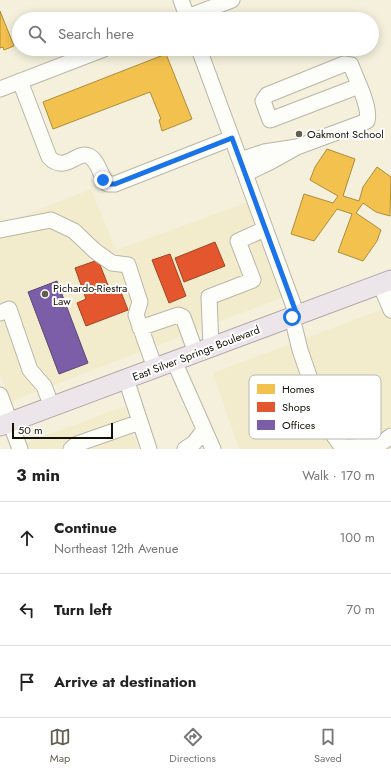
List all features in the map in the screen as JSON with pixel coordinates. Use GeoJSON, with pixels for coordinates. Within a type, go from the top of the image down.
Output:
{"type":"FeatureCollection","features":[{"type":"Feature","properties":{"kind":"main road","name":"East Silver Springs Boulevard"},"geometry":{"type":"LineString","coordinates":[[5,424],[385,282]]}},
{"type":"Feature","properties":{"kind":"street"},"geometry":{"type":"LineString","coordinates":[[180,0],[184,12]]}},
{"type":"Feature","properties":{"kind":"street"},"geometry":{"type":"LineString","coordinates":[[201,12],[232,0]]}},
{"type":"Feature","properties":{"kind":"street"},"geometry":{"type":"LineString","coordinates":[[0,89],[86,56]]}},
{"type":"Feature","properties":{"kind":"street"},"geometry":{"type":"LineString","coordinates":[[202,56],[265,229],[294,316],[300,350],[309,375]]}},
{"type":"Feature","properties":{"kind":"street"},"geometry":{"type":"LineString","coordinates":[[242,167],[270,162],[297,147],[368,121],[370,114],[351,65],[344,64],[267,95],[263,101],[270,120],[359,86]]}},
{"type":"Feature","properties":{"kind":"street"},"geometry":{"type":"LineString","coordinates":[[20,81],[49,157],[54,162],[61,164],[85,155],[90,156],[95,162],[103,180],[108,184],[115,184],[232,138]]}},
{"type":"Feature","properties":{"kind":"street"},"geometry":{"type":"LineString","coordinates":[[0,230],[51,220],[74,231],[95,252],[112,263],[128,264],[140,302],[136,315],[155,368]]}},
{"type":"Feature","properties":{"kind":"street"},"geometry":{"type":"LineString","coordinates":[[203,350],[209,297],[253,280],[238,240],[265,229]]}},
{"type":"Feature","properties":{"kind":"street"},"geometry":{"type":"LineString","coordinates":[[385,282],[391,310]]}},
{"type":"Feature","properties":{"kind":"street"},"geometry":{"type":"LineString","coordinates":[[0,313],[9,310],[30,370],[44,386],[52,407]]}},
{"type":"Feature","properties":{"kind":"street"},"geometry":{"type":"LineString","coordinates":[[140,328],[178,315],[183,316],[203,350]]}},
{"type":"Feature","properties":{"kind":"street"},"geometry":{"type":"LineString","coordinates":[[174,361],[213,449]]}},
{"type":"Feature","properties":{"kind":"street"},"geometry":{"type":"LineString","coordinates":[[126,379],[149,449]]}},
{"type":"Feature","properties":{"kind":"street"},"geometry":{"type":"LineString","coordinates":[[0,394],[5,424],[20,449]]}},
{"type":"Feature","properties":{"kind":"street"},"geometry":{"type":"LineString","coordinates":[[71,449],[77,444],[140,422]]}},
{"type":"Feature","properties":{"kind":"street"},"geometry":{"type":"LineString","coordinates":[[185,449],[194,443],[204,430]]}},
{"type":"Feature","properties":{"kind":"street"},"geometry":{"type":"LineString","coordinates":[[336,439],[342,447],[377,446],[391,436]]}},
{"type":"Feature","properties":{"kind":"shaded area"},"geometry":{"type":"Polygon","coordinates":[[[91,189],[116,250],[248,202],[283,297],[10,402],[0,374],[0,225],[91,189]]]}},
{"type":"Feature","properties":{"kind":"shaded area"},"geometry":{"type":"Polygon","coordinates":[[[391,306],[391,449],[239,449],[213,373],[391,306]]]}},
{"type":"Feature","properties":{"kind":"shaded area"},"geometry":{"type":"Polygon","coordinates":[[[125,406],[139,449],[28,449],[26,443],[125,406]]]}},
{"type":"Feature","properties":{"kind":"building: Homes"},"geometry":{"type":"Polygon","coordinates":[[[0,11],[12,41],[12,47],[4,50],[3,47],[0,48],[0,11]]]}},
{"type":"Feature","properties":{"kind":"building: Homes"},"geometry":{"type":"Polygon","coordinates":[[[161,56],[167,56],[192,119],[162,131],[159,120],[161,119],[150,92],[53,129],[43,102],[161,56]]]}},
{"type":"Feature","properties":{"kind":"building: Homes"},"geometry":{"type":"Polygon","coordinates":[[[327,149],[355,159],[343,196],[359,201],[363,187],[377,167],[391,177],[390,216],[376,212],[363,203],[356,213],[381,230],[377,241],[363,261],[338,252],[352,214],[337,209],[314,241],[291,234],[304,194],[333,203],[338,196],[310,180],[315,167],[327,149]]]}},
{"type":"Feature","properties":{"kind":"building: Shops"},"geometry":{"type":"Polygon","coordinates":[[[215,242],[225,266],[184,282],[175,258],[215,242]]]}},
{"type":"Feature","properties":{"kind":"building: Shops"},"geometry":{"type":"Polygon","coordinates":[[[170,254],[186,296],[169,303],[152,260],[170,254]]]}},
{"type":"Feature","properties":{"kind":"building: Shops"},"geometry":{"type":"Polygon","coordinates":[[[98,260],[110,290],[119,287],[128,310],[86,326],[77,303],[86,299],[75,268],[98,260]]]}},
{"type":"Feature","properties":{"kind":"building: Offices"},"geometry":{"type":"Polygon","coordinates":[[[57,281],[88,363],[59,374],[28,292],[57,281]]]}},
{"type":"Feature","properties":{"kind":"place","name":"Oakmont School"},"geometry":{"type":"Point","coordinates":[299,134]}},
{"type":"Feature","properties":{"kind":"place","name":"Pichardo-Riestra Law"},"geometry":{"type":"Point","coordinates":[45,294]}},
{"type":"Feature","properties":{"kind":"route"},"geometry":{"type":"LineString","coordinates":[[103,180],[108,184],[115,184],[232,138],[297,315],[292,317]]}}]}
